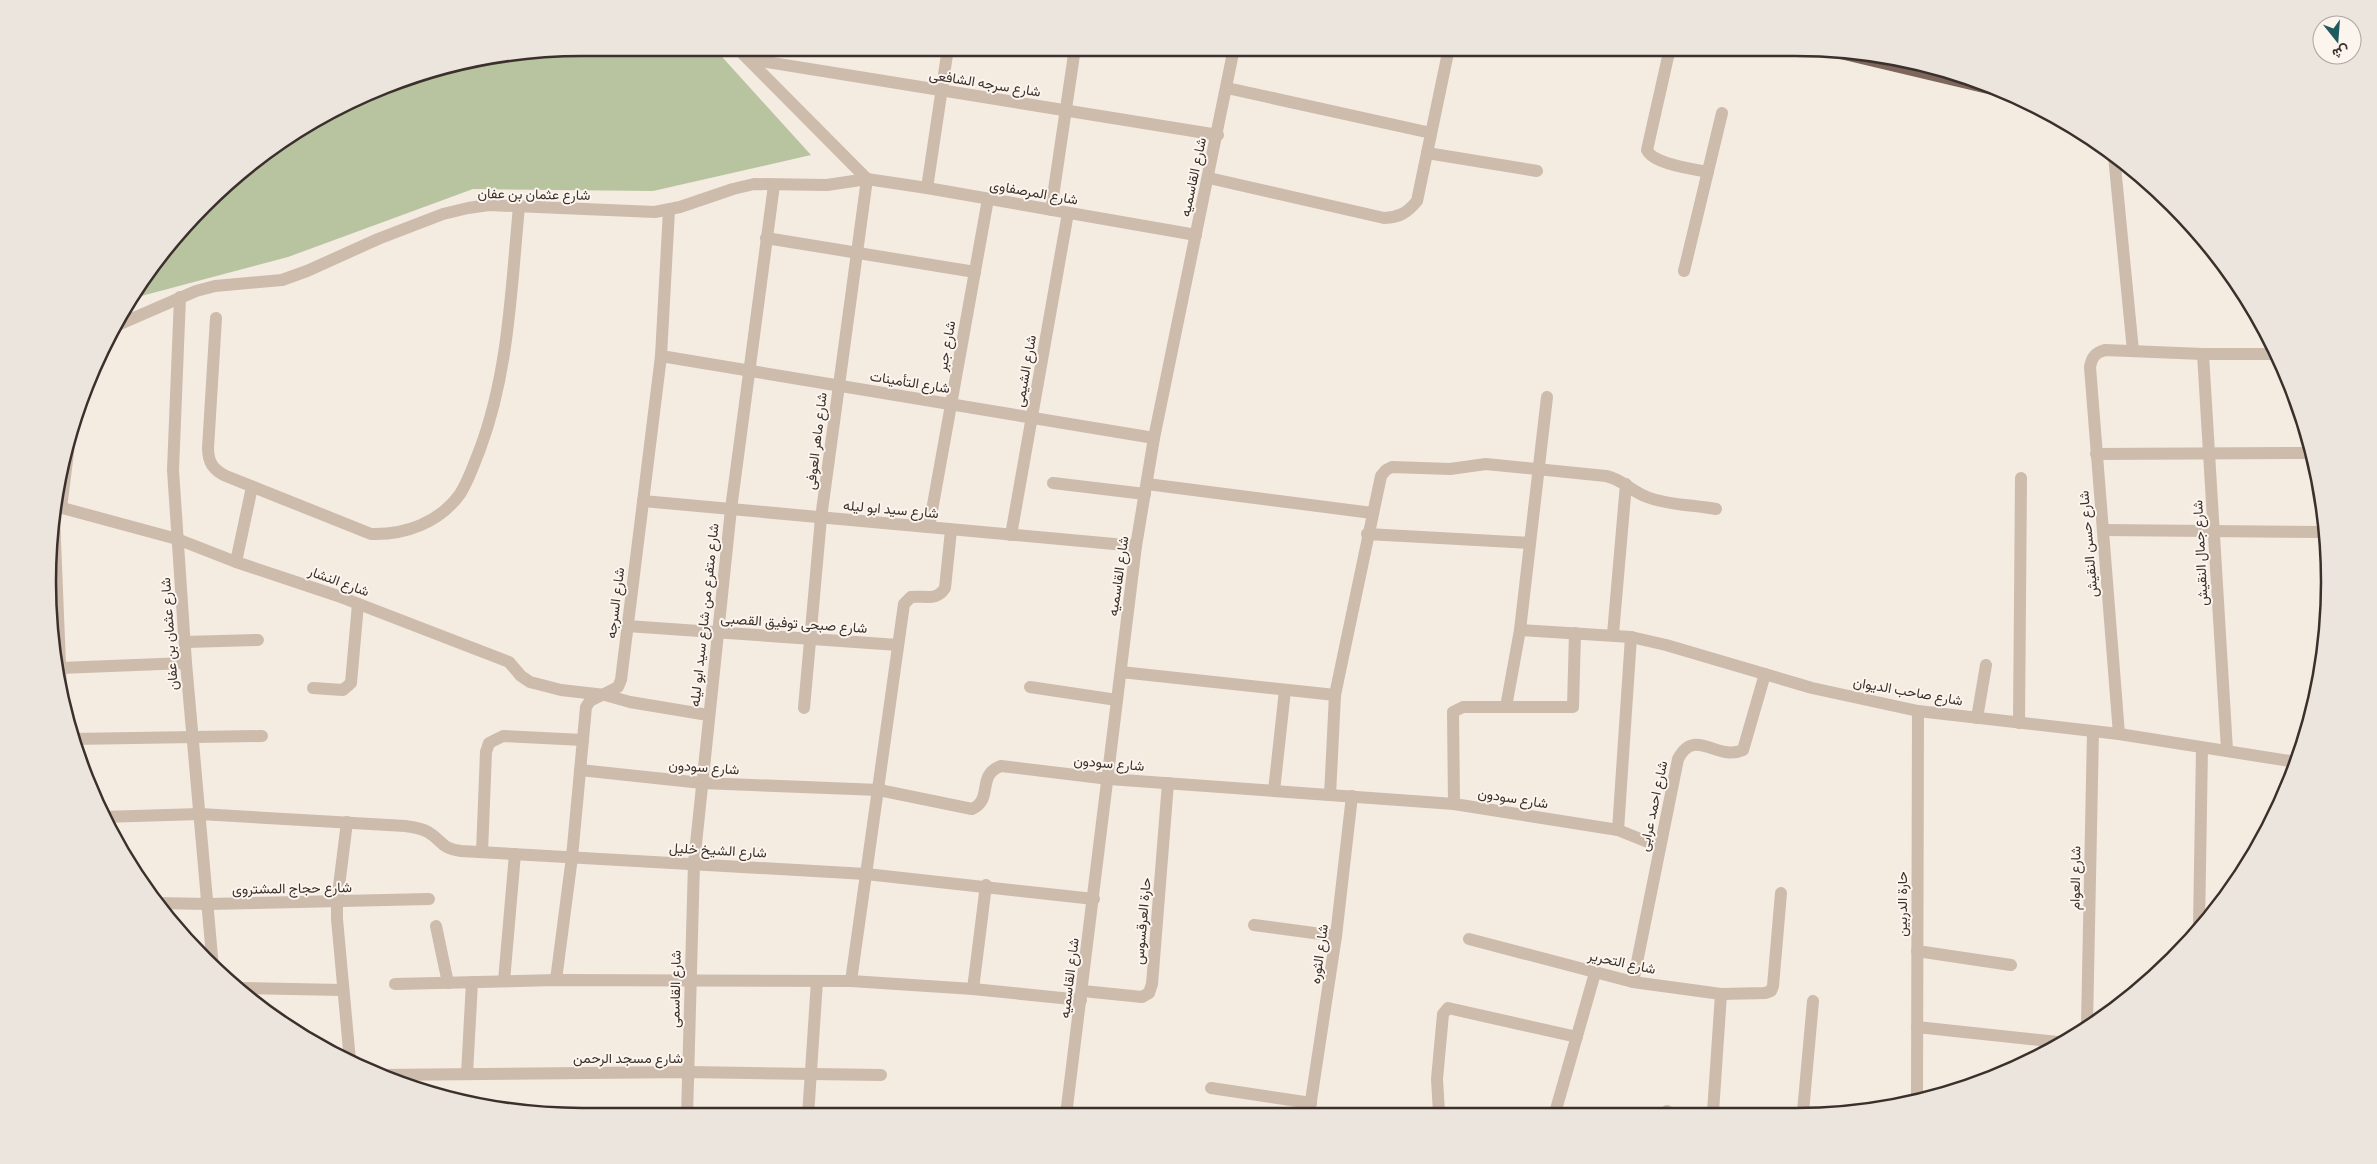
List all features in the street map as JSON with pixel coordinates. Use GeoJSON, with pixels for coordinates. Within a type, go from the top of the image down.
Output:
{"type":"FeatureCollection","features":[{"type":"Feature","properties":{"kind":"street"},"geometry":{"type":"LineString","coordinates":[[745,56],[867,179]]}},
{"type":"Feature","properties":{"kind":"street"},"geometry":{"type":"LineString","coordinates":[[927,188],[947,56]]}},
{"type":"Feature","properties":{"kind":"street"},"geometry":{"type":"LineString","coordinates":[[1051,210],[1074,56]]}},
{"type":"Feature","properties":{"kind":"street","name":"شارع القاسميه"},"geometry":{"type":"LineString","coordinates":[[1067,1108],[1109,779],[1136,546],[1154,438],[1218,135],[1233,56]]}},
{"type":"Feature","properties":{"kind":"street"},"geometry":{"type":"LineString","coordinates":[[1209,178],[1384,218],[1398,217],[1408,211],[1417,201],[1448,56]]}},
{"type":"Feature","properties":{"kind":"street"},"geometry":{"type":"LineString","coordinates":[[1668,56],[1647,150],[1649,155],[1657,160],[1708,172]]}},
{"type":"Feature","properties":{"kind":"street","name":"شارع سرجه الشافعى"},"geometry":{"type":"LineString","coordinates":[[748,59],[1218,135]]}},
{"type":"Feature","properties":{"kind":"street"},"geometry":{"type":"LineString","coordinates":[[1227,88],[1431,133]]}},
{"type":"Feature","properties":{"kind":"street"},"geometry":{"type":"LineString","coordinates":[[1684,271],[1722,113]]}},
{"type":"Feature","properties":{"kind":"street"},"geometry":{"type":"LineString","coordinates":[[1427,153],[1537,171]]}},
{"type":"Feature","properties":{"kind":"street"},"geometry":{"type":"LineString","coordinates":[[2115,165],[2133,351],[2269,354]]}},
{"type":"Feature","properties":{"kind":"street","name":"شارع عثمان بن عفان"},"geometry":{"type":"LineString","coordinates":[[126,321],[180,297],[215,286],[282,280],[331,262],[378,239],[452,212],[489,205],[635,212],[669,210],[754,184],[827,185],[867,179]]}},
{"type":"Feature","properties":{"kind":"street","name":"شارع المرصفاوى"},"geometry":{"type":"LineString","coordinates":[[867,179],[1196,234]]}},
{"type":"Feature","properties":{"kind":"street","name":"شارع ماهر العوفى"},"geometry":{"type":"LineString","coordinates":[[804,708],[821,518],[867,179]]}},
{"type":"Feature","properties":{"kind":"street","name":"شارع متفرع من شارع سيد ابو ليله"},"geometry":{"type":"LineString","coordinates":[[694,863],[708,714],[731,509],[774,185]]}},
{"type":"Feature","properties":{"kind":"street","name":"شارع جبر"},"geometry":{"type":"LineString","coordinates":[[929,527],[988,199]]}},
{"type":"Feature","properties":{"kind":"street"},"geometry":{"type":"LineString","coordinates":[[216,318],[208,455],[210,462],[219,473],[371,534],[385,534],[414,528],[427,522],[450,505],[467,481],[485,435],[499,385],[508,334],[519,207]]}},
{"type":"Feature","properties":{"kind":"street","name":"شارع السرجه"},"geometry":{"type":"LineString","coordinates":[[556,980],[572,858],[586,707],[590,701],[618,687],[621,680],[661,356],[669,210]]}},
{"type":"Feature","properties":{"kind":"street","name":"شارع الشيمى"},"geometry":{"type":"LineString","coordinates":[[1011,535],[1068,213]]}},
{"type":"Feature","properties":{"kind":"street"},"geometry":{"type":"LineString","coordinates":[[766,238],[975,272]]}},
{"type":"Feature","properties":{"kind":"street","name":"شارع عثمان بن عفان"},"geometry":{"type":"LineString","coordinates":[[180,297],[173,470],[186,663],[213,957]]}},
{"type":"Feature","properties":{"kind":"street","name":"شارع حسن النقيش"},"geometry":{"type":"LineString","coordinates":[[2119,734],[2090,367],[2092,359],[2097,352],[2105,350],[2133,351]]}},
{"type":"Feature","properties":{"kind":"street","name":"شارع جمال النقيش"},"geometry":{"type":"LineString","coordinates":[[2203,354],[2212,531],[2227,750]]}},
{"type":"Feature","properties":{"kind":"street","name":"شارع التأمينات"},"geometry":{"type":"LineString","coordinates":[[661,356],[1154,438]]}},
{"type":"Feature","properties":{"kind":"street"},"geometry":{"type":"LineString","coordinates":[[1506,708],[1520,630],[1547,397]]}},
{"type":"Feature","properties":{"kind":"street"},"geometry":{"type":"LineString","coordinates":[[2096,454],[2305,453]]}},
{"type":"Feature","properties":{"kind":"street"},"geometry":{"type":"LineString","coordinates":[[1330,795],[1335,695],[1372,512],[1381,476],[1386,470],[1392,467],[1450,469],[1486,464],[1606,476],[1618,478],[1648,498],[1716,508]]}},
{"type":"Feature","properties":{"kind":"street"},"geometry":{"type":"LineString","coordinates":[[2019,723],[2021,478]]}},
{"type":"Feature","properties":{"kind":"street"},"geometry":{"type":"LineString","coordinates":[[1052,483],[1146,489],[1372,512]]}},
{"type":"Feature","properties":{"kind":"street"},"geometry":{"type":"LineString","coordinates":[[1613,634],[1626,484]]}},
{"type":"Feature","properties":{"kind":"street"},"geometry":{"type":"LineString","coordinates":[[236,562],[252,487]]}},
{"type":"Feature","properties":{"kind":"street","name":"شارع سيد ابو ليله"},"geometry":{"type":"LineString","coordinates":[[643,502],[1136,546]]}},
{"type":"Feature","properties":{"kind":"street","name":"شارع النشار"},"geometry":{"type":"LineString","coordinates":[[61,511],[177,539],[236,562],[358,604],[509,662],[521,676],[530,682],[561,690],[605,694],[630,702],[708,714]]}},
{"type":"Feature","properties":{"kind":"street"},"geometry":{"type":"LineString","coordinates":[[851,981],[904,604],[911,597],[935,598],[942,594],[945,588],[951,530]]}},
{"type":"Feature","properties":{"kind":"street"},"geometry":{"type":"LineString","coordinates":[[2103,530],[2318,532]]}},
{"type":"Feature","properties":{"kind":"street"},"geometry":{"type":"LineString","coordinates":[[1368,534],[1530,543]]}},
{"type":"Feature","properties":{"kind":"street"},"geometry":{"type":"LineString","coordinates":[[313,688],[342,690],[351,683],[358,604]]}},
{"type":"Feature","properties":{"kind":"street","name":"شارع صبحى توفيق القصبى"},"geometry":{"type":"LineString","coordinates":[[627,626],[898,645]]}},
{"type":"Feature","properties":{"kind":"street","name":"شارع صاحب الديوان"},"geometry":{"type":"LineString","coordinates":[[1520,630],[1613,634],[1631,637],[1666,645],[1812,688],[1918,711],[2119,734],[2289,761]]}},
{"type":"Feature","properties":{"kind":"street"},"geometry":{"type":"LineString","coordinates":[[1454,804],[1453,712],[1463,707],[1573,707],[1575,633]]}},
{"type":"Feature","properties":{"kind":"street"},"geometry":{"type":"LineString","coordinates":[[1618,830],[1631,637]]}},
{"type":"Feature","properties":{"kind":"street"},"geometry":{"type":"LineString","coordinates":[[185,642],[258,640]]}},
{"type":"Feature","properties":{"kind":"street"},"geometry":{"type":"LineString","coordinates":[[63,668],[186,663]]}},
{"type":"Feature","properties":{"kind":"street"},"geometry":{"type":"LineString","coordinates":[[1977,718],[1986,665]]}},
{"type":"Feature","properties":{"kind":"street"},"geometry":{"type":"LineString","coordinates":[[1120,672],[1335,695]]}},
{"type":"Feature","properties":{"kind":"street","name":"شارع احمد عرابى"},"geometry":{"type":"LineString","coordinates":[[1633,982],[1678,759],[1683,749],[1689,745],[1698,744],[1728,754],[1735,754],[1743,750],[1765,674]]}},
{"type":"Feature","properties":{"kind":"street"},"geometry":{"type":"LineString","coordinates":[[1030,687],[1117,700]]}},
{"type":"Feature","properties":{"kind":"street"},"geometry":{"type":"LineString","coordinates":[[1274,791],[1285,690]]}},
{"type":"Feature","properties":{"kind":"street","name":"حارة الدربين"},"geometry":{"type":"LineString","coordinates":[[1917,1093],[1918,711]]}},
{"type":"Feature","properties":{"kind":"street","name":"شارع العوام"},"geometry":{"type":"LineString","coordinates":[[2087,1019],[2093,731]]}},
{"type":"Feature","properties":{"kind":"street"},"geometry":{"type":"LineString","coordinates":[[80,739],[262,736]]}},
{"type":"Feature","properties":{"kind":"street"},"geometry":{"type":"LineString","coordinates":[[482,852],[486,752],[489,743],[503,736],[582,740]]}},
{"type":"Feature","properties":{"kind":"street"},"geometry":{"type":"LineString","coordinates":[[2199,918],[2202,748]]}},
{"type":"Feature","properties":{"kind":"street","name":"شارع سودون"},"geometry":{"type":"LineString","coordinates":[[580,770],[702,783],[879,790],[972,809],[980,805],[983,799],[987,776],[994,768],[1001,766],[1109,779],[1454,804],[1618,830],[1660,847]]}},
{"type":"Feature","properties":{"kind":"street","name":"حارة العرقسوس"},"geometry":{"type":"LineString","coordinates":[[1082,996],[1142,997],[1149,993],[1152,984],[1168,783]]}},
{"type":"Feature","properties":{"kind":"street","name":"شارع الثوره"},"geometry":{"type":"LineString","coordinates":[[1310,1108],[1336,936],[1352,796]]}},
{"type":"Feature","properties":{"kind":"street","name":"شارع الشيخ خليل"},"geometry":{"type":"LineString","coordinates":[[111,817],[200,814],[347,822],[418,828],[429,833],[438,843],[449,850],[866,874],[986,885],[1094,899]]}},
{"type":"Feature","properties":{"kind":"street"},"geometry":{"type":"LineString","coordinates":[[347,822],[337,902],[342,990],[349,1054]]}},
{"type":"Feature","properties":{"kind":"street"},"geometry":{"type":"LineString","coordinates":[[504,981],[515,854]]}},
{"type":"Feature","properties":{"kind":"street","name":"شارع القاسمى"},"geometry":{"type":"LineString","coordinates":[[687,1108],[694,863]]}},
{"type":"Feature","properties":{"kind":"street"},"geometry":{"type":"LineString","coordinates":[[973,989],[986,885]]}},
{"type":"Feature","properties":{"kind":"street","name":"شارع التحرير"},"geometry":{"type":"LineString","coordinates":[[1469,939],[1633,982],[1721,994],[1765,993],[1771,991],[1781,893]]}},
{"type":"Feature","properties":{"kind":"street","name":"شارع حجاج المشتروى"},"geometry":{"type":"LineString","coordinates":[[166,903],[337,902],[429,899]]}},
{"type":"Feature","properties":{"kind":"street"},"geometry":{"type":"LineString","coordinates":[[1254,925],[1336,936]]}},
{"type":"Feature","properties":{"kind":"street"},"geometry":{"type":"LineString","coordinates":[[436,926],[448,983]]}},
{"type":"Feature","properties":{"kind":"street"},"geometry":{"type":"LineString","coordinates":[[1917,951],[2011,964]]}},
{"type":"Feature","properties":{"kind":"street"},"geometry":{"type":"LineString","coordinates":[[1556,1108],[1595,973]]}},
{"type":"Feature","properties":{"kind":"street"},"geometry":{"type":"LineString","coordinates":[[395,984],[556,980],[851,981],[1082,996]]}},
{"type":"Feature","properties":{"kind":"street"},"geometry":{"type":"LineString","coordinates":[[809,1108],[817,981]]}},
{"type":"Feature","properties":{"kind":"street"},"geometry":{"type":"LineString","coordinates":[[467,1074],[472,982]]}},
{"type":"Feature","properties":{"kind":"street"},"geometry":{"type":"LineString","coordinates":[[249,988],[342,990]]}},
{"type":"Feature","properties":{"kind":"street"},"geometry":{"type":"LineString","coordinates":[[1713,1108],[1721,994]]}},
{"type":"Feature","properties":{"kind":"street"},"geometry":{"type":"LineString","coordinates":[[1803,1108],[1813,1001]]}},
{"type":"Feature","properties":{"kind":"street"},"geometry":{"type":"LineString","coordinates":[[1439,1108],[1437,1079],[1442,1024],[1443,1014],[1448,1008],[1577,1037]]}},
{"type":"Feature","properties":{"kind":"street"},"geometry":{"type":"LineString","coordinates":[[1917,1027],[2051,1041]]}},
{"type":"Feature","properties":{"kind":"street","name":"شارع مسجد الرحمن"},"geometry":{"type":"LineString","coordinates":[[399,1075],[689,1072],[881,1075]]}},
{"type":"Feature","properties":{"kind":"street"},"geometry":{"type":"LineString","coordinates":[[1211,1088],[1305,1108]]}},
{"type":"Feature","properties":{"kind":"green space"},"geometry":{"type":"Polygon","coordinates":[[[721,56],[811,155],[653,191],[473,189],[288,257],[141,296],[165,262],[210,210],[262,165],[290,145],[349,110],[381,96],[413,84],[479,66],[548,57],[721,56]]]}}]}
